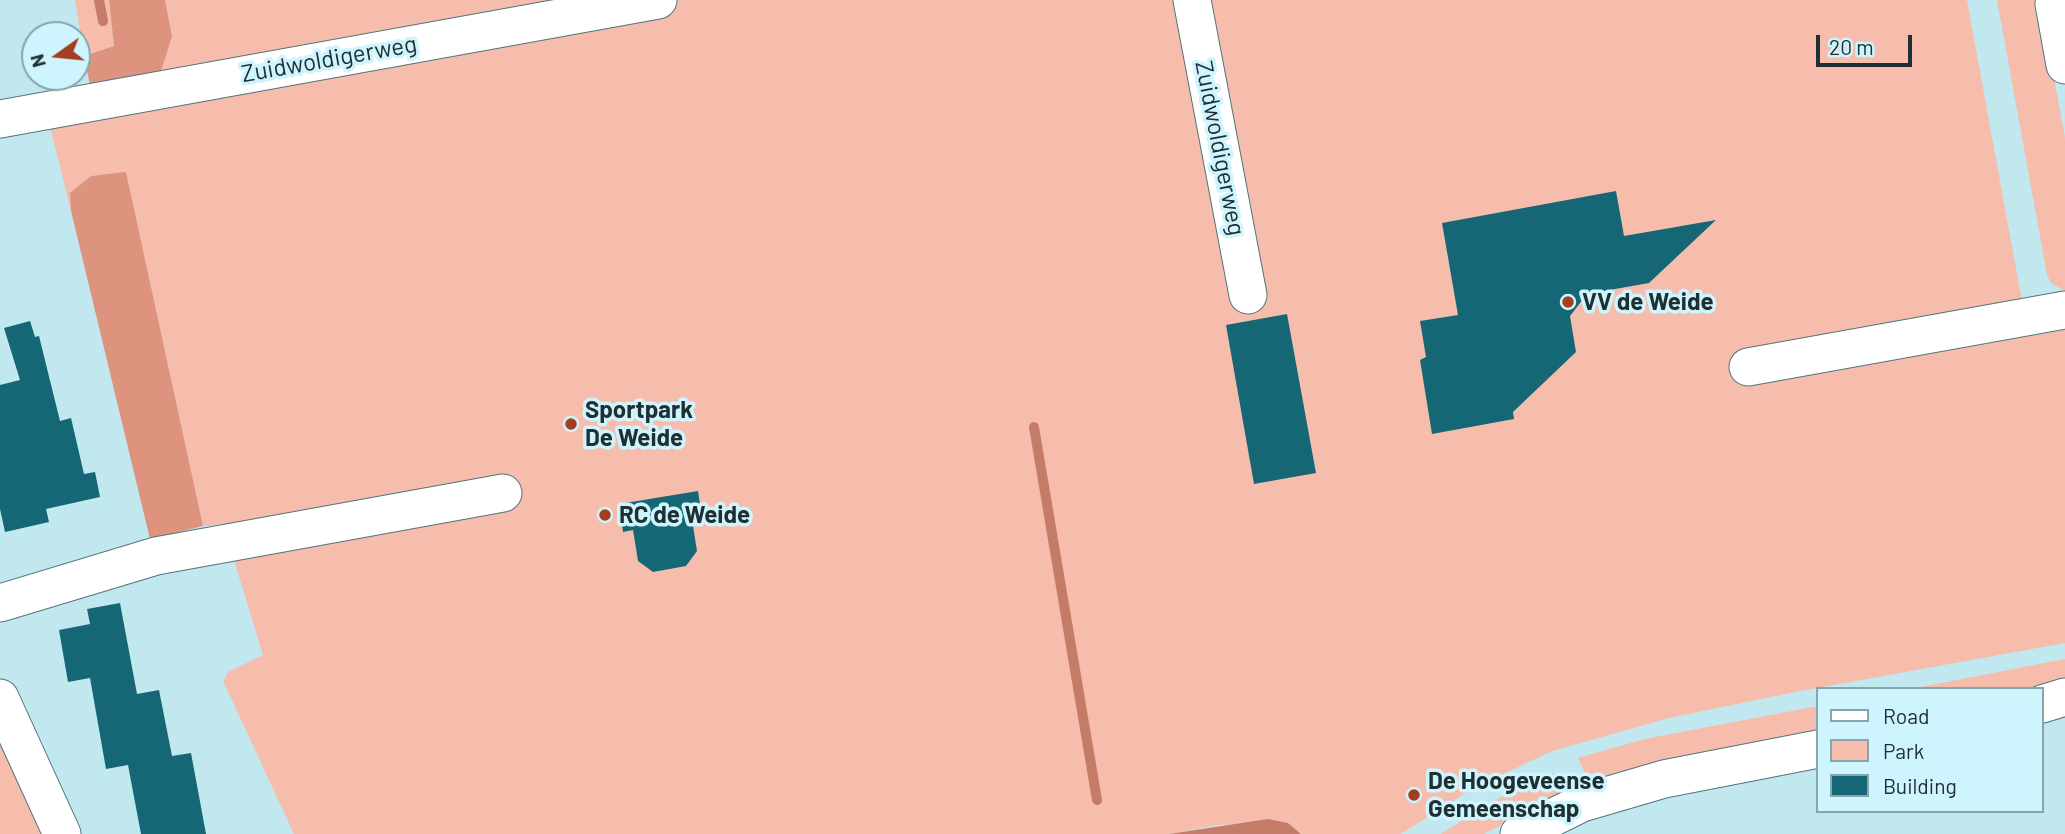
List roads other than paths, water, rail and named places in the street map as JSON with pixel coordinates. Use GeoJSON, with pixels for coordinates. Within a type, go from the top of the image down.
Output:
{"type":"FeatureCollection","features":[{"type":"Feature","properties":{"kind":"street","name":"Zuidwoldigerweg"},"geometry":{"type":"LineString","coordinates":[[0,119],[658,0]]}},
{"type":"Feature","properties":{"kind":"street","name":"Zuidwoldigerweg"},"geometry":{"type":"LineString","coordinates":[[1192,0],[1248,295]]}},
{"type":"Feature","properties":{"kind":"street"},"geometry":{"type":"LineString","coordinates":[[2057,2],[2065,65]]}},
{"type":"Feature","properties":{"kind":"street"},"geometry":{"type":"LineString","coordinates":[[1748,368],[2065,310]]}},
{"type":"Feature","properties":{"kind":"street"},"geometry":{"type":"LineString","coordinates":[[0,603],[156,556],[503,493]]}},
{"type":"Feature","properties":{"kind":"street"},"geometry":{"type":"LineString","coordinates":[[2044,703],[2065,697]]}},
{"type":"Feature","properties":{"kind":"street"},"geometry":{"type":"LineString","coordinates":[[0,698],[62,834]]}},
{"type":"Feature","properties":{"kind":"street"},"geometry":{"type":"LineString","coordinates":[[1532,831],[1582,803],[1664,779],[1816,748]]}},
{"type":"Feature","properties":{"kind":"waterway"},"geometry":{"type":"LineString","coordinates":[[99,0],[103,21]]}},
{"type":"Feature","properties":{"kind":"waterway"},"geometry":{"type":"LineString","coordinates":[[1034,427],[1097,800]]}},
{"type":"Feature","properties":{"kind":"place","name":"VV de Weide"},"geometry":{"type":"Point","coordinates":[1568,302]}},
{"type":"Feature","properties":{"kind":"place","name":"Sportpark De Weide"},"geometry":{"type":"Point","coordinates":[571,424]}},
{"type":"Feature","properties":{"kind":"place","name":"RC de Weide"},"geometry":{"type":"Point","coordinates":[605,515]}},
{"type":"Feature","properties":{"kind":"place","name":"De Hoogeveense Gemeenschap"},"geometry":{"type":"Point","coordinates":[1414,795]}}]}
